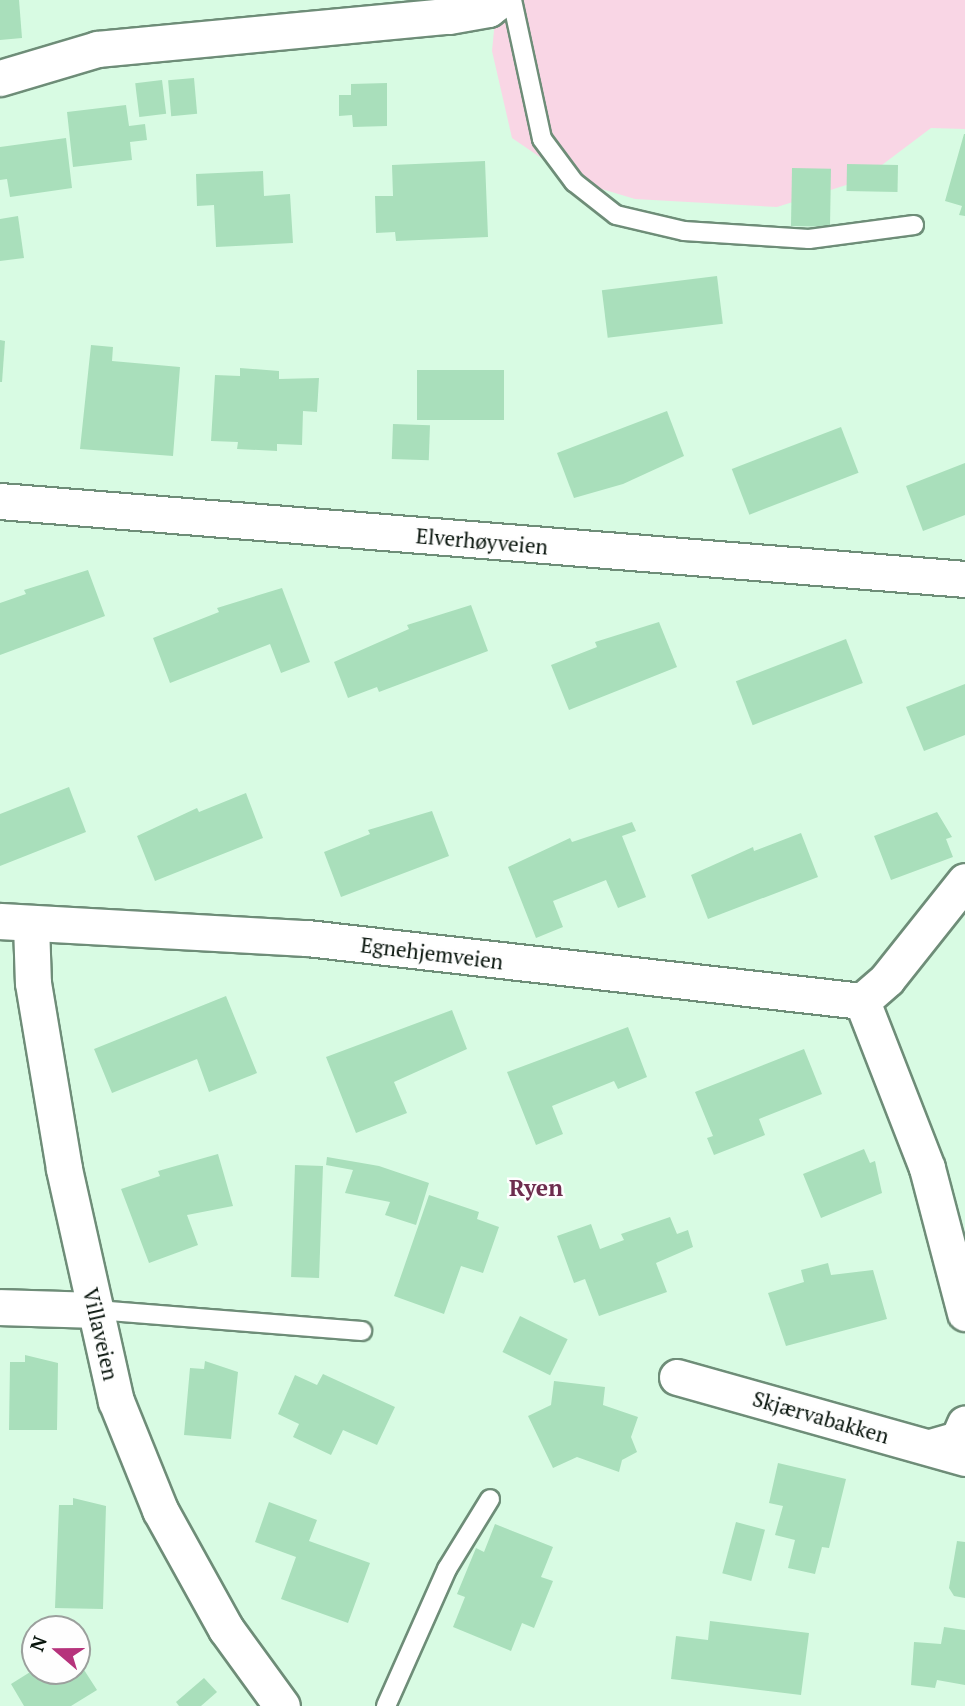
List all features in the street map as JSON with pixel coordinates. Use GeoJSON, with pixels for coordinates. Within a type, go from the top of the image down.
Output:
{"type":"FeatureCollection","features":[{"type":"Feature","properties":{"kind":"street"},"geometry":{"type":"LineString","coordinates":[[0,78],[97,49],[449,16],[488,9],[500,0]]}},
{"type":"Feature","properties":{"kind":"street","name":"Elverhøyveien"},"geometry":{"type":"LineString","coordinates":[[0,501],[965,579]]}},
{"type":"Feature","properties":{"kind":"street"},"geometry":{"type":"LineString","coordinates":[[965,881],[887,979],[862,1001],[927,1168],[965,1314]]}},
{"type":"Feature","properties":{"kind":"street","name":"Egnehjemveien"},"geometry":{"type":"LineString","coordinates":[[16,923],[307,938],[862,1001]]}},
{"type":"Feature","properties":{"kind":"street","name":"Villaveien"},"geometry":{"type":"LineString","coordinates":[[16,923],[33,983],[64,1169],[117,1401],[160,1510],[226,1629],[282,1706]]}},
{"type":"Feature","properties":{"kind":"street"},"geometry":{"type":"LineString","coordinates":[[0,1307],[96,1310]]}},
{"type":"Feature","properties":{"kind":"street","name":"Skjærvabakken"},"geometry":{"type":"LineString","coordinates":[[677,1377],[965,1458]]}},
{"type":"Feature","properties":{"kind":"street"},"geometry":{"type":"LineString","coordinates":[[930,1447],[958,1439],[965,1423]]}},
{"type":"Feature","properties":{"kind":"lane"},"geometry":{"type":"LineString","coordinates":[[512,0],[542,139],[574,183],[616,215],[684,231],[809,239],[914,225]]}},
{"type":"Feature","properties":{"kind":"lane"},"geometry":{"type":"LineString","coordinates":[[96,1310],[362,1331]]}},
{"type":"Feature","properties":{"kind":"lane"},"geometry":{"type":"LineString","coordinates":[[386,1706],[447,1569],[490,1499]]}},
{"type":"Feature","properties":{"kind":"shaded area"},"geometry":{"type":"Polygon","coordinates":[[[497,0],[965,0],[965,129],[931,128],[862,180],[777,207],[635,199],[575,181],[512,138],[492,51],[497,0]]]}},
{"type":"Feature","properties":{"kind":"building"},"geometry":{"type":"Polygon","coordinates":[[[0,0],[19,0],[22,38],[0,40],[0,0]]]}},
{"type":"Feature","properties":{"kind":"building"},"geometry":{"type":"Polygon","coordinates":[[[194,78],[197,114],[171,116],[168,80],[194,78]]]}},
{"type":"Feature","properties":{"kind":"building"},"geometry":{"type":"Polygon","coordinates":[[[162,80],[166,114],[139,117],[135,83],[162,80]]]}},
{"type":"Feature","properties":{"kind":"building"},"geometry":{"type":"Polygon","coordinates":[[[387,83],[387,126],[353,127],[352,115],[339,116],[339,95],[351,95],[351,84],[387,83]]]}},
{"type":"Feature","properties":{"kind":"building"},"geometry":{"type":"Polygon","coordinates":[[[126,105],[129,126],[145,124],[147,140],[130,142],[132,160],[73,167],[67,112],[126,105]]]}},
{"type":"Feature","properties":{"kind":"building"},"geometry":{"type":"Polygon","coordinates":[[[964,134],[965,216],[959,215],[962,206],[945,201],[964,134]]]}},
{"type":"Feature","properties":{"kind":"building"},"geometry":{"type":"Polygon","coordinates":[[[66,138],[72,188],[10,197],[7,179],[0,180],[0,147],[66,138]]]}},
{"type":"Feature","properties":{"kind":"building"},"geometry":{"type":"Polygon","coordinates":[[[485,161],[488,237],[396,241],[395,232],[376,233],[375,196],[393,196],[392,165],[485,161]]]}},
{"type":"Feature","properties":{"kind":"building"},"geometry":{"type":"Polygon","coordinates":[[[847,164],[898,165],[898,192],[847,191],[847,164]]]}},
{"type":"Feature","properties":{"kind":"building"},"geometry":{"type":"Polygon","coordinates":[[[792,168],[831,169],[830,227],[791,226],[792,168]]]}},
{"type":"Feature","properties":{"kind":"building"},"geometry":{"type":"Polygon","coordinates":[[[263,171],[264,196],[290,194],[293,243],[216,247],[214,205],[197,206],[196,174],[263,171]]]}},
{"type":"Feature","properties":{"kind":"building"},"geometry":{"type":"Polygon","coordinates":[[[18,216],[24,258],[0,261],[0,219],[18,216]]]}},
{"type":"Feature","properties":{"kind":"building"},"geometry":{"type":"Polygon","coordinates":[[[717,276],[723,324],[608,338],[602,290],[717,276]]]}},
{"type":"Feature","properties":{"kind":"building"},"geometry":{"type":"Polygon","coordinates":[[[0,340],[5,341],[2,382],[0,382],[0,340]]]}},
{"type":"Feature","properties":{"kind":"building"},"geometry":{"type":"Polygon","coordinates":[[[91,345],[113,347],[112,361],[180,367],[173,456],[80,449],[91,345]]]}},
{"type":"Feature","properties":{"kind":"building"},"geometry":{"type":"Polygon","coordinates":[[[240,368],[279,371],[279,379],[319,378],[317,412],[303,411],[302,445],[277,444],[277,451],[237,449],[238,442],[211,441],[215,375],[240,376],[240,368]]]}},
{"type":"Feature","properties":{"kind":"building"},"geometry":{"type":"Polygon","coordinates":[[[417,370],[504,370],[504,420],[417,420],[417,370]]]}},
{"type":"Feature","properties":{"kind":"building"},"geometry":{"type":"Polygon","coordinates":[[[667,411],[684,456],[623,484],[574,498],[557,453],[667,411]]]}},
{"type":"Feature","properties":{"kind":"building"},"geometry":{"type":"Polygon","coordinates":[[[393,424],[430,425],[429,460],[392,459],[393,424]]]}},
{"type":"Feature","properties":{"kind":"building"},"geometry":{"type":"Polygon","coordinates":[[[841,427],[859,473],[749,515],[732,469],[841,427]]]}},
{"type":"Feature","properties":{"kind":"building"},"geometry":{"type":"Polygon","coordinates":[[[965,463],[965,515],[923,531],[906,486],[965,463]]]}},
{"type":"Feature","properties":{"kind":"building"},"geometry":{"type":"Polygon","coordinates":[[[88,570],[105,616],[0,655],[0,603],[26,594],[24,590],[88,570]]]}},
{"type":"Feature","properties":{"kind":"building"},"geometry":{"type":"Polygon","coordinates":[[[282,588],[310,662],[281,673],[270,644],[170,683],[153,638],[219,612],[217,608],[282,588]]]}},
{"type":"Feature","properties":{"kind":"building"},"geometry":{"type":"Polygon","coordinates":[[[471,605],[488,651],[379,692],[377,687],[348,698],[334,662],[409,629],[407,625],[471,605]]]}},
{"type":"Feature","properties":{"kind":"building"},"geometry":{"type":"Polygon","coordinates":[[[659,622],[677,667],[569,710],[551,665],[597,647],[595,642],[659,622]]]}},
{"type":"Feature","properties":{"kind":"building"},"geometry":{"type":"Polygon","coordinates":[[[846,639],[863,683],[753,725],[736,681],[846,639]]]}},
{"type":"Feature","properties":{"kind":"building"},"geometry":{"type":"Polygon","coordinates":[[[965,684],[965,735],[924,751],[906,707],[965,684]]]}},
{"type":"Feature","properties":{"kind":"building"},"geometry":{"type":"Polygon","coordinates":[[[69,787],[86,832],[0,866],[0,814],[69,787]]]}},
{"type":"Feature","properties":{"kind":"building"},"geometry":{"type":"Polygon","coordinates":[[[246,793],[263,838],[155,881],[137,836],[197,808],[199,812],[246,793]]]}},
{"type":"Feature","properties":{"kind":"building"},"geometry":{"type":"Polygon","coordinates":[[[432,811],[449,856],[341,897],[324,852],[370,834],[368,830],[432,811]]]}},
{"type":"Feature","properties":{"kind":"building"},"geometry":{"type":"Polygon","coordinates":[[[937,812],[952,837],[946,839],[953,857],[891,880],[874,836],[937,812]]]}},
{"type":"Feature","properties":{"kind":"building"},"geometry":{"type":"Polygon","coordinates":[[[632,822],[636,831],[622,836],[646,897],[618,908],[606,880],[553,901],[563,927],[536,938],[508,867],[570,838],[572,842],[632,822]]]}},
{"type":"Feature","properties":{"kind":"building"},"geometry":{"type":"Polygon","coordinates":[[[801,833],[818,877],[708,919],[691,875],[753,847],[754,851],[801,833]]]}},
{"type":"Feature","properties":{"kind":"building"},"geometry":{"type":"Polygon","coordinates":[[[226,996],[257,1073],[209,1092],[197,1059],[112,1093],[94,1049],[226,996]]]}},
{"type":"Feature","properties":{"kind":"building"},"geometry":{"type":"Polygon","coordinates":[[[452,1010],[467,1049],[394,1082],[407,1113],[356,1133],[326,1057],[452,1010]]]}},
{"type":"Feature","properties":{"kind":"building"},"geometry":{"type":"Polygon","coordinates":[[[628,1027],[647,1077],[618,1089],[614,1081],[552,1106],[563,1134],[536,1145],[507,1072],[628,1027]]]}},
{"type":"Feature","properties":{"kind":"building"},"geometry":{"type":"Polygon","coordinates":[[[804,1049],[822,1094],[759,1119],[765,1135],[714,1155],[707,1138],[713,1136],[695,1092],[804,1049]]]}},
{"type":"Feature","properties":{"kind":"building"},"geometry":{"type":"Polygon","coordinates":[[[864,1149],[870,1163],[875,1161],[882,1193],[821,1218],[803,1174],[864,1149]]]}},
{"type":"Feature","properties":{"kind":"building"},"geometry":{"type":"Polygon","coordinates":[[[218,1154],[233,1206],[187,1215],[198,1245],[149,1263],[121,1189],[160,1176],[158,1171],[218,1154]]]}},
{"type":"Feature","properties":{"kind":"building"},"geometry":{"type":"Polygon","coordinates":[[[327,1157],[379,1166],[429,1183],[416,1225],[385,1215],[390,1202],[345,1193],[353,1170],[326,1165],[327,1157]]]}},
{"type":"Feature","properties":{"kind":"building"},"geometry":{"type":"Polygon","coordinates":[[[295,1165],[323,1166],[319,1278],[291,1277],[295,1165]]]}},
{"type":"Feature","properties":{"kind":"building"},"geometry":{"type":"Polygon","coordinates":[[[429,1195],[479,1212],[477,1219],[499,1227],[483,1273],[461,1266],[444,1314],[394,1296],[429,1195]]]}},
{"type":"Feature","properties":{"kind":"building"},"geometry":{"type":"Polygon","coordinates":[[[670,1217],[677,1234],[688,1230],[693,1247],[656,1263],[667,1292],[599,1316],[585,1279],[574,1283],[557,1236],[591,1224],[600,1249],[624,1240],[621,1234],[670,1217]]]}},
{"type":"Feature","properties":{"kind":"building"},"geometry":{"type":"Polygon","coordinates":[[[828,1263],[831,1275],[873,1270],[887,1319],[786,1346],[768,1293],[804,1282],[801,1270],[828,1263]]]}},
{"type":"Feature","properties":{"kind":"building"},"geometry":{"type":"Polygon","coordinates":[[[520,1316],[568,1339],[550,1375],[502,1352],[520,1316]]]}},
{"type":"Feature","properties":{"kind":"building"},"geometry":{"type":"Polygon","coordinates":[[[25,1355],[58,1363],[57,1430],[9,1430],[10,1362],[25,1362],[25,1355]]]}},
{"type":"Feature","properties":{"kind":"building"},"geometry":{"type":"Polygon","coordinates":[[[205,1361],[238,1372],[231,1439],[184,1435],[190,1368],[204,1369],[205,1361]]]}},
{"type":"Feature","properties":{"kind":"building"},"geometry":{"type":"Polygon","coordinates":[[[323,1374],[395,1407],[377,1445],[343,1430],[331,1455],[293,1437],[299,1424],[278,1414],[295,1375],[317,1385],[323,1374]]]}},
{"type":"Feature","properties":{"kind":"building"},"geometry":{"type":"Polygon","coordinates":[[[554,1381],[605,1387],[603,1405],[638,1417],[631,1437],[637,1452],[622,1460],[619,1472],[577,1457],[553,1468],[528,1416],[551,1405],[554,1381]]]}},
{"type":"Feature","properties":{"kind":"building"},"geometry":{"type":"Polygon","coordinates":[[[778,1463],[846,1479],[829,1548],[822,1547],[815,1574],[788,1568],[795,1540],[775,1535],[783,1506],[769,1503],[778,1463]]]}},
{"type":"Feature","properties":{"kind":"building"},"geometry":{"type":"Polygon","coordinates":[[[73,1498],[106,1506],[103,1609],[55,1608],[59,1505],[73,1505],[73,1498]]]}},
{"type":"Feature","properties":{"kind":"building"},"geometry":{"type":"Polygon","coordinates":[[[269,1502],[317,1520],[309,1541],[370,1563],[348,1623],[281,1599],[296,1557],[255,1542],[269,1502]]]}},
{"type":"Feature","properties":{"kind":"building"},"geometry":{"type":"Polygon","coordinates":[[[736,1522],[765,1530],[751,1581],[722,1573],[736,1522]]]}},
{"type":"Feature","properties":{"kind":"building"},"geometry":{"type":"Polygon","coordinates":[[[495,1524],[553,1547],[541,1577],[553,1581],[534,1628],[522,1623],[511,1651],[453,1627],[465,1597],[457,1594],[476,1548],[484,1552],[495,1524]]]}},
{"type":"Feature","properties":{"kind":"building"},"geometry":{"type":"Polygon","coordinates":[[[957,1541],[965,1542],[965,1598],[954,1596],[949,1588],[957,1541]]]}},
{"type":"Feature","properties":{"kind":"building"},"geometry":{"type":"Polygon","coordinates":[[[710,1621],[809,1633],[801,1695],[671,1679],[676,1636],[708,1640],[710,1621]]]}},
{"type":"Feature","properties":{"kind":"building"},"geometry":{"type":"Polygon","coordinates":[[[944,1627],[965,1630],[965,1685],[937,1680],[935,1688],[911,1685],[914,1642],[941,1644],[944,1627]]]}},
{"type":"Feature","properties":{"kind":"building"},"geometry":{"type":"Polygon","coordinates":[[[21,1678],[21,1685],[91,1685],[91,1681],[97,1690],[71,1706],[24,1706],[11,1684],[21,1678]]]}},
{"type":"Feature","properties":{"kind":"building"},"geometry":{"type":"Polygon","coordinates":[[[204,1678],[217,1692],[201,1706],[179,1706],[176,1702],[204,1678]]]}},
{"type":"Feature","properties":{"kind":"district","name":"Ryen"},"geometry":{"type":"Point","coordinates":[536,1188]}}]}
